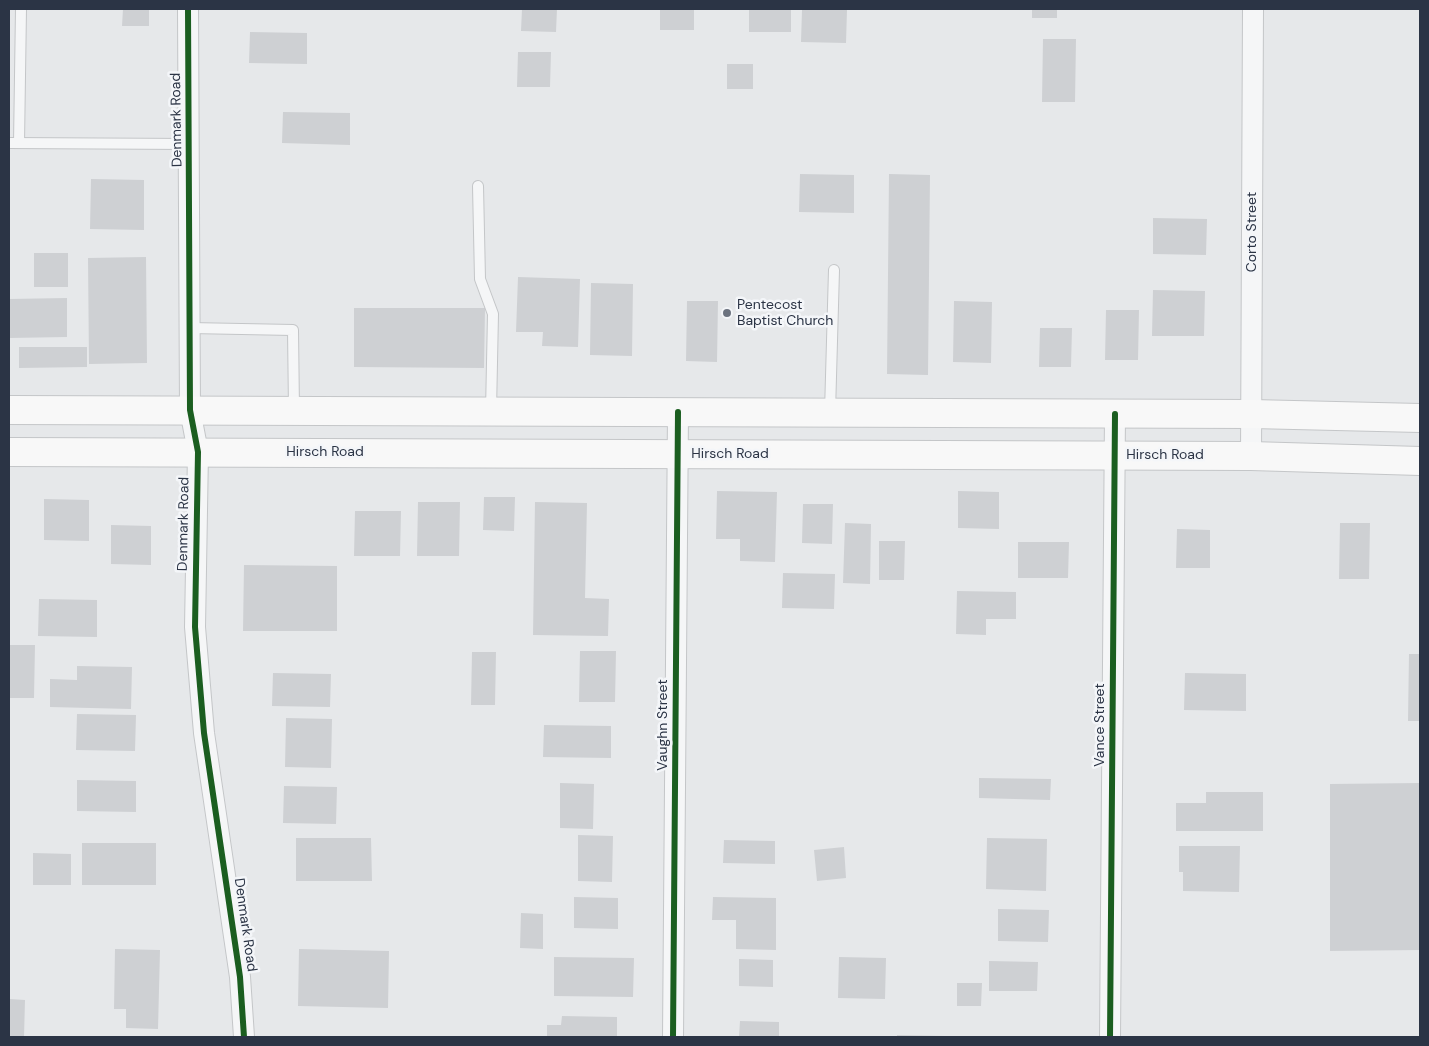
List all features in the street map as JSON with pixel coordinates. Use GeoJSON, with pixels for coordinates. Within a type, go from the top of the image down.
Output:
{"type":"FeatureCollection","features":[{"type":"Feature","properties":{"kind":"main road"},"geometry":{"type":"LineString","coordinates":[[9,410],[1252,414],[1420,418]]}},
{"type":"Feature","properties":{"kind":"main road","name":"Hirsch Road"},"geometry":{"type":"LineString","coordinates":[[9,452],[1115,455],[1251,456],[1420,461]]}},
{"type":"Feature","properties":{"kind":"street","name":"Denmark Road"},"geometry":{"type":"LineString","coordinates":[[188,9],[190,410],[198,452],[195,627],[204,733],[240,978],[244,1037]]}},
{"type":"Feature","properties":{"kind":"street","name":"Corto Street"},"geometry":{"type":"LineString","coordinates":[[1251,456],[1252,9]]}},
{"type":"Feature","properties":{"kind":"street","name":"Vaughn Street"},"geometry":{"type":"LineString","coordinates":[[673,1037],[678,412]]}},
{"type":"Feature","properties":{"kind":"street","name":"Vance Street"},"geometry":{"type":"LineString","coordinates":[[1110,1037],[1115,414]]}},
{"type":"Feature","properties":{"kind":"lane"},"geometry":{"type":"LineString","coordinates":[[21,9],[14,143],[190,144]]}},
{"type":"Feature","properties":{"kind":"lane"},"geometry":{"type":"LineString","coordinates":[[478,186],[480,279],[493,314],[491,412]]}},
{"type":"Feature","properties":{"kind":"lane"},"geometry":{"type":"LineString","coordinates":[[830,413],[834,270]]}},
{"type":"Feature","properties":{"kind":"lane"},"geometry":{"type":"LineString","coordinates":[[190,328],[293,330],[294,411]]}},
{"type":"Feature","properties":{"kind":"building"},"geometry":{"type":"Polygon","coordinates":[[[123,9],[149,9],[149,26],[122,26],[123,9]]]}},
{"type":"Feature","properties":{"kind":"building"},"geometry":{"type":"Polygon","coordinates":[[[522,9],[557,9],[556,32],[521,31],[522,9]]]}},
{"type":"Feature","properties":{"kind":"building"},"geometry":{"type":"Polygon","coordinates":[[[660,9],[694,9],[694,30],[660,30],[660,9]]]}},
{"type":"Feature","properties":{"kind":"building"},"geometry":{"type":"Polygon","coordinates":[[[749,9],[791,9],[791,32],[749,32],[749,9]]]}},
{"type":"Feature","properties":{"kind":"building"},"geometry":{"type":"Polygon","coordinates":[[[1032,9],[1057,9],[1057,18],[1032,18],[1032,9]]]}},
{"type":"Feature","properties":{"kind":"building"},"geometry":{"type":"Polygon","coordinates":[[[802,10],[847,10],[846,43],[801,42],[802,10]]]}},
{"type":"Feature","properties":{"kind":"building"},"geometry":{"type":"Polygon","coordinates":[[[250,32],[307,33],[307,64],[249,63],[250,32]]]}},
{"type":"Feature","properties":{"kind":"building"},"geometry":{"type":"Polygon","coordinates":[[[1043,39],[1076,39],[1075,102],[1042,102],[1043,39]]]}},
{"type":"Feature","properties":{"kind":"building"},"geometry":{"type":"Polygon","coordinates":[[[518,52],[551,52],[550,87],[517,87],[518,52]]]}},
{"type":"Feature","properties":{"kind":"building"},"geometry":{"type":"Polygon","coordinates":[[[727,64],[753,64],[753,89],[727,89],[727,64]]]}},
{"type":"Feature","properties":{"kind":"building"},"geometry":{"type":"Polygon","coordinates":[[[283,112],[350,113],[350,145],[282,143],[283,112]]]}},
{"type":"Feature","properties":{"kind":"building"},"geometry":{"type":"Polygon","coordinates":[[[800,174],[854,175],[854,213],[799,212],[800,174]]]}},
{"type":"Feature","properties":{"kind":"building"},"geometry":{"type":"Polygon","coordinates":[[[889,174],[930,175],[928,375],[887,374],[889,174]]]}},
{"type":"Feature","properties":{"kind":"building"},"geometry":{"type":"Polygon","coordinates":[[[91,179],[144,180],[144,230],[90,229],[91,179]]]}},
{"type":"Feature","properties":{"kind":"building"},"geometry":{"type":"Polygon","coordinates":[[[1153,218],[1207,219],[1206,255],[1153,254],[1153,218]]]}},
{"type":"Feature","properties":{"kind":"building"},"geometry":{"type":"Polygon","coordinates":[[[34,253],[68,253],[68,287],[34,287],[34,253]]]}},
{"type":"Feature","properties":{"kind":"building"},"geometry":{"type":"Polygon","coordinates":[[[146,257],[147,363],[89,364],[88,258],[146,257]]]}},
{"type":"Feature","properties":{"kind":"building"},"geometry":{"type":"Polygon","coordinates":[[[518,277],[580,279],[578,347],[542,346],[543,332],[516,332],[518,277]]]}},
{"type":"Feature","properties":{"kind":"building"},"geometry":{"type":"Polygon","coordinates":[[[591,283],[633,284],[632,356],[590,355],[591,283]]]}},
{"type":"Feature","properties":{"kind":"building"},"geometry":{"type":"Polygon","coordinates":[[[1153,290],[1205,291],[1204,336],[1152,336],[1153,290]]]}},
{"type":"Feature","properties":{"kind":"building"},"geometry":{"type":"Polygon","coordinates":[[[67,298],[67,337],[9,338],[9,299],[67,298]]]}},
{"type":"Feature","properties":{"kind":"building"},"geometry":{"type":"Polygon","coordinates":[[[687,301],[718,301],[717,362],[686,361],[687,301]]]}},
{"type":"Feature","properties":{"kind":"building"},"geometry":{"type":"Polygon","coordinates":[[[954,301],[992,302],[991,363],[953,362],[954,301]]]}},
{"type":"Feature","properties":{"kind":"building"},"geometry":{"type":"Polygon","coordinates":[[[354,308],[485,308],[484,368],[354,367],[354,308]]]}},
{"type":"Feature","properties":{"kind":"building"},"geometry":{"type":"Polygon","coordinates":[[[1106,310],[1139,310],[1138,360],[1105,360],[1106,310]]]}},
{"type":"Feature","properties":{"kind":"building"},"geometry":{"type":"Polygon","coordinates":[[[1040,328],[1072,328],[1071,367],[1039,367],[1040,328]]]}},
{"type":"Feature","properties":{"kind":"building"},"geometry":{"type":"Polygon","coordinates":[[[19,347],[87,347],[87,367],[19,368],[19,347]]]}},
{"type":"Feature","properties":{"kind":"building"},"geometry":{"type":"Polygon","coordinates":[[[717,491],[777,492],[775,562],[740,561],[740,539],[716,539],[717,491]]]}},
{"type":"Feature","properties":{"kind":"building"},"geometry":{"type":"Polygon","coordinates":[[[958,491],[999,492],[999,529],[958,528],[958,491]]]}},
{"type":"Feature","properties":{"kind":"building"},"geometry":{"type":"Polygon","coordinates":[[[484,497],[515,497],[514,531],[483,530],[484,497]]]}},
{"type":"Feature","properties":{"kind":"building"},"geometry":{"type":"Polygon","coordinates":[[[44,499],[89,500],[89,541],[44,540],[44,499]]]}},
{"type":"Feature","properties":{"kind":"building"},"geometry":{"type":"Polygon","coordinates":[[[418,502],[460,502],[459,556],[417,556],[418,502]]]}},
{"type":"Feature","properties":{"kind":"building"},"geometry":{"type":"Polygon","coordinates":[[[535,502],[587,503],[585,598],[609,599],[608,636],[533,635],[535,502]]]}},
{"type":"Feature","properties":{"kind":"building"},"geometry":{"type":"Polygon","coordinates":[[[803,504],[833,504],[832,544],[802,543],[803,504]]]}},
{"type":"Feature","properties":{"kind":"building"},"geometry":{"type":"Polygon","coordinates":[[[355,511],[401,511],[400,556],[354,556],[355,511]]]}},
{"type":"Feature","properties":{"kind":"building"},"geometry":{"type":"Polygon","coordinates":[[[845,523],[871,524],[870,584],[843,583],[845,523]]]}},
{"type":"Feature","properties":{"kind":"building"},"geometry":{"type":"Polygon","coordinates":[[[1340,523],[1370,523],[1369,579],[1339,579],[1340,523]]]}},
{"type":"Feature","properties":{"kind":"building"},"geometry":{"type":"Polygon","coordinates":[[[111,525],[151,526],[151,565],[111,564],[111,525]]]}},
{"type":"Feature","properties":{"kind":"building"},"geometry":{"type":"Polygon","coordinates":[[[1177,529],[1210,530],[1210,568],[1176,568],[1177,529]]]}},
{"type":"Feature","properties":{"kind":"building"},"geometry":{"type":"Polygon","coordinates":[[[879,541],[905,541],[904,580],[879,580],[879,541]]]}},
{"type":"Feature","properties":{"kind":"building"},"geometry":{"type":"Polygon","coordinates":[[[1018,542],[1069,542],[1068,578],[1018,578],[1018,542]]]}},
{"type":"Feature","properties":{"kind":"building"},"geometry":{"type":"Polygon","coordinates":[[[244,565],[337,566],[337,631],[243,631],[244,565]]]}},
{"type":"Feature","properties":{"kind":"building"},"geometry":{"type":"Polygon","coordinates":[[[783,573],[835,574],[834,609],[782,608],[783,573]]]}},
{"type":"Feature","properties":{"kind":"building"},"geometry":{"type":"Polygon","coordinates":[[[957,591],[1016,592],[1016,619],[986,619],[986,635],[956,634],[957,591]]]}},
{"type":"Feature","properties":{"kind":"building"},"geometry":{"type":"Polygon","coordinates":[[[39,599],[97,600],[97,637],[38,636],[39,599]]]}},
{"type":"Feature","properties":{"kind":"building"},"geometry":{"type":"Polygon","coordinates":[[[9,645],[35,645],[34,698],[9,698],[9,645]]]}},
{"type":"Feature","properties":{"kind":"building"},"geometry":{"type":"Polygon","coordinates":[[[580,651],[616,651],[615,702],[579,702],[580,651]]]}},
{"type":"Feature","properties":{"kind":"building"},"geometry":{"type":"Polygon","coordinates":[[[472,652],[496,652],[495,705],[471,705],[472,652]]]}},
{"type":"Feature","properties":{"kind":"building"},"geometry":{"type":"Polygon","coordinates":[[[1409,654],[1420,654],[1420,721],[1408,721],[1409,654]]]}},
{"type":"Feature","properties":{"kind":"building"},"geometry":{"type":"Polygon","coordinates":[[[77,666],[132,667],[131,709],[50,707],[50,679],[77,680],[77,666]]]}},
{"type":"Feature","properties":{"kind":"building"},"geometry":{"type":"Polygon","coordinates":[[[273,673],[331,674],[330,707],[272,706],[273,673]]]}},
{"type":"Feature","properties":{"kind":"building"},"geometry":{"type":"Polygon","coordinates":[[[1185,673],[1246,674],[1246,711],[1184,710],[1185,673]]]}},
{"type":"Feature","properties":{"kind":"building"},"geometry":{"type":"Polygon","coordinates":[[[77,714],[136,715],[135,751],[76,750],[77,714]]]}},
{"type":"Feature","properties":{"kind":"building"},"geometry":{"type":"Polygon","coordinates":[[[286,718],[332,719],[331,768],[285,767],[286,718]]]}},
{"type":"Feature","properties":{"kind":"building"},"geometry":{"type":"Polygon","coordinates":[[[544,725],[611,726],[611,758],[543,757],[544,725]]]}},
{"type":"Feature","properties":{"kind":"building"},"geometry":{"type":"Polygon","coordinates":[[[979,778],[1051,779],[1050,800],[979,798],[979,778]]]}},
{"type":"Feature","properties":{"kind":"building"},"geometry":{"type":"Polygon","coordinates":[[[77,780],[136,781],[136,812],[77,811],[77,780]]]}},
{"type":"Feature","properties":{"kind":"building"},"geometry":{"type":"Polygon","coordinates":[[[560,783],[594,784],[593,829],[560,828],[560,783]]]}},
{"type":"Feature","properties":{"kind":"building"},"geometry":{"type":"Polygon","coordinates":[[[1420,783],[1420,950],[1330,951],[1330,784],[1420,783]]]}},
{"type":"Feature","properties":{"kind":"building"},"geometry":{"type":"Polygon","coordinates":[[[284,786],[337,787],[336,824],[283,823],[284,786]]]}},
{"type":"Feature","properties":{"kind":"building"},"geometry":{"type":"Polygon","coordinates":[[[1206,792],[1263,792],[1263,831],[1176,831],[1176,803],[1206,803],[1206,792]]]}},
{"type":"Feature","properties":{"kind":"building"},"geometry":{"type":"Polygon","coordinates":[[[578,835],[613,836],[612,882],[578,881],[578,835]]]}},
{"type":"Feature","properties":{"kind":"building"},"geometry":{"type":"Polygon","coordinates":[[[296,838],[371,838],[372,881],[296,881],[296,838]]]}},
{"type":"Feature","properties":{"kind":"building"},"geometry":{"type":"Polygon","coordinates":[[[987,838],[1047,839],[1046,891],[986,889],[987,838]]]}},
{"type":"Feature","properties":{"kind":"building"},"geometry":{"type":"Polygon","coordinates":[[[724,840],[775,841],[775,864],[723,863],[724,840]]]}},
{"type":"Feature","properties":{"kind":"building"},"geometry":{"type":"Polygon","coordinates":[[[82,843],[156,843],[156,885],[82,885],[82,843]]]}},
{"type":"Feature","properties":{"kind":"building"},"geometry":{"type":"Polygon","coordinates":[[[1179,846],[1240,846],[1239,892],[1183,891],[1183,872],[1179,872],[1179,846]]]}},
{"type":"Feature","properties":{"kind":"building"},"geometry":{"type":"Polygon","coordinates":[[[844,847],[846,878],[817,881],[814,850],[844,847]]]}},
{"type":"Feature","properties":{"kind":"building"},"geometry":{"type":"Polygon","coordinates":[[[33,853],[71,854],[71,885],[33,885],[33,853]]]}},
{"type":"Feature","properties":{"kind":"building"},"geometry":{"type":"Polygon","coordinates":[[[574,897],[618,898],[618,929],[574,928],[574,897]]]}},
{"type":"Feature","properties":{"kind":"building"},"geometry":{"type":"Polygon","coordinates":[[[713,897],[776,898],[776,950],[736,949],[736,920],[712,920],[713,897]]]}},
{"type":"Feature","properties":{"kind":"building"},"geometry":{"type":"Polygon","coordinates":[[[998,909],[1049,910],[1048,942],[998,941],[998,909]]]}},
{"type":"Feature","properties":{"kind":"building"},"geometry":{"type":"Polygon","coordinates":[[[521,913],[543,914],[543,949],[520,948],[521,913]]]}},
{"type":"Feature","properties":{"kind":"building"},"geometry":{"type":"Polygon","coordinates":[[[115,949],[160,950],[158,1029],[126,1028],[126,1009],[114,1009],[115,949]]]}},
{"type":"Feature","properties":{"kind":"building"},"geometry":{"type":"Polygon","coordinates":[[[299,949],[389,951],[388,1008],[298,1006],[299,949]]]}},
{"type":"Feature","properties":{"kind":"building"},"geometry":{"type":"Polygon","coordinates":[[[554,957],[634,958],[633,997],[554,996],[554,957]]]}},
{"type":"Feature","properties":{"kind":"building"},"geometry":{"type":"Polygon","coordinates":[[[839,957],[886,958],[885,999],[838,998],[839,957]]]}},
{"type":"Feature","properties":{"kind":"building"},"geometry":{"type":"Polygon","coordinates":[[[739,959],[773,960],[773,987],[739,986],[739,959]]]}},
{"type":"Feature","properties":{"kind":"building"},"geometry":{"type":"Polygon","coordinates":[[[989,961],[1038,962],[1037,991],[989,991],[989,961]]]}},
{"type":"Feature","properties":{"kind":"building"},"geometry":{"type":"Polygon","coordinates":[[[957,983],[982,983],[981,1006],[957,1006],[957,983]]]}},
{"type":"Feature","properties":{"kind":"building"},"geometry":{"type":"Polygon","coordinates":[[[9,999],[25,1000],[24,1037],[9,1037],[9,999]]]}},
{"type":"Feature","properties":{"kind":"building"},"geometry":{"type":"Polygon","coordinates":[[[562,1016],[617,1017],[617,1037],[547,1037],[547,1025],[561,1025],[562,1016]]]}},
{"type":"Feature","properties":{"kind":"building"},"geometry":{"type":"Polygon","coordinates":[[[740,1021],[779,1022],[779,1037],[739,1037],[740,1021]]]}},
{"type":"Feature","properties":{"kind":"building"},"geometry":{"type":"Polygon","coordinates":[[[897,1035],[945,1036],[945,1037],[897,1037],[897,1035]]]}},
{"type":"Feature","properties":{"kind":"cycle path"},"geometry":{"type":"LineString","coordinates":[[188,9],[190,410],[198,452],[195,627],[204,733],[240,977],[244,1037]]}},
{"type":"Feature","properties":{"kind":"cycle path"},"geometry":{"type":"LineString","coordinates":[[673,1037],[678,412]]}},
{"type":"Feature","properties":{"kind":"cycle path"},"geometry":{"type":"LineString","coordinates":[[1110,1037],[1115,414]]}},
{"type":"Feature","properties":{"kind":"place","name":"Pentecost Baptist Church"},"geometry":{"type":"Point","coordinates":[727,313]}}]}
